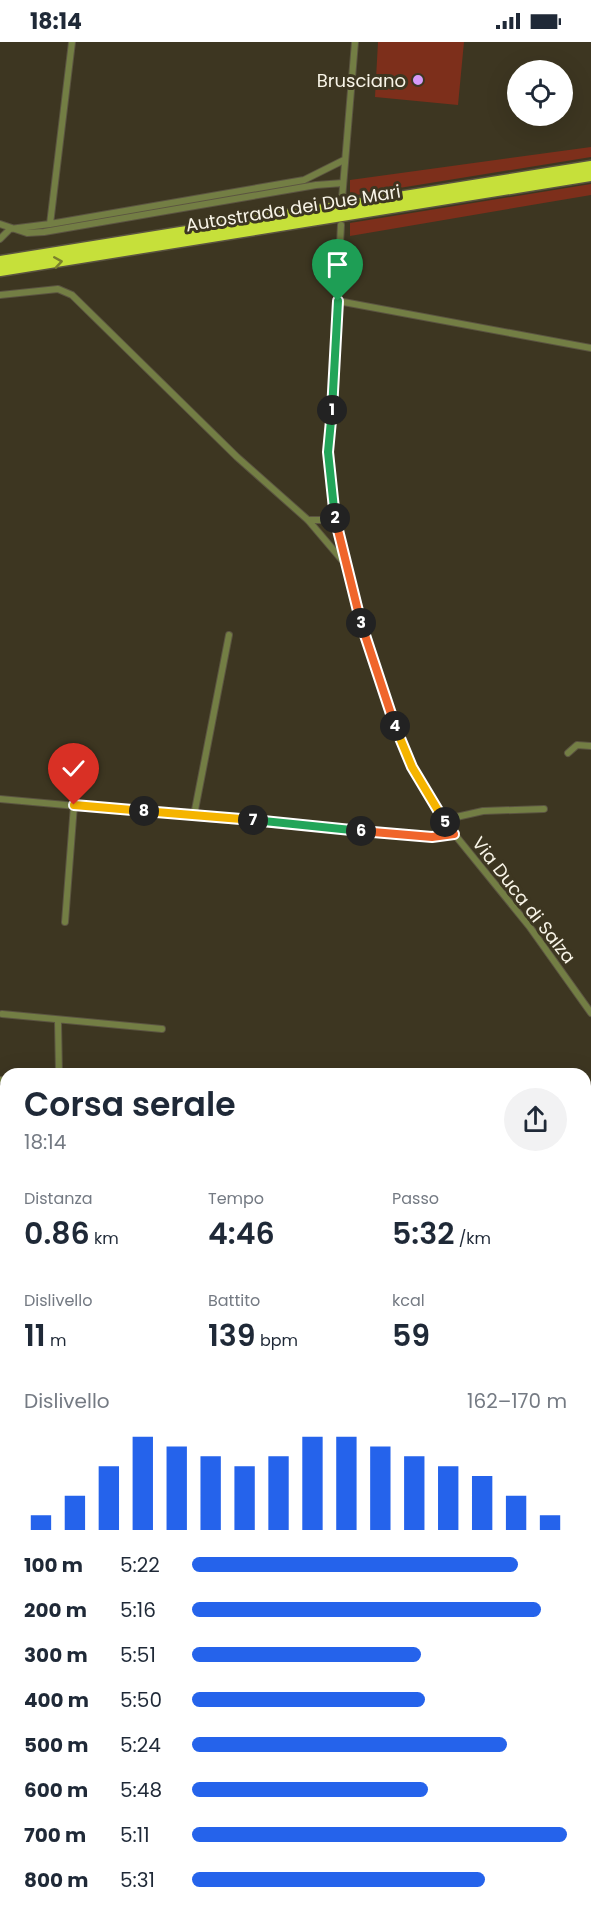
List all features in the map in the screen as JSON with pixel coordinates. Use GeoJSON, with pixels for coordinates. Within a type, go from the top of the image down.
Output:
{"type":"FeatureCollection","features":[{"type":"Feature","properties":{"kind":"highway","name":"Autostrada dei Due Mari"},"geometry":{"type":"LineString","coordinates":[[0,261],[591,166]]}},
{"type":"Feature","properties":{"kind":"highway","name":"Autostrada dei Due Mari"},"geometry":{"type":"LineString","coordinates":[[0,271],[591,176]]}},
{"type":"Feature","properties":{"kind":"street"},"geometry":{"type":"LineString","coordinates":[[50,224],[72,42]]}},
{"type":"Feature","properties":{"kind":"street"},"geometry":{"type":"LineString","coordinates":[[342,199],[356,42]]}},
{"type":"Feature","properties":{"kind":"street"},"geometry":{"type":"LineString","coordinates":[[0,239],[10,229],[304,180],[344,160]]}},
{"type":"Feature","properties":{"kind":"street"},"geometry":{"type":"LineString","coordinates":[[0,224],[27,233],[44,232],[294,189],[343,183]]}},
{"type":"Feature","properties":{"kind":"street","name":"Via Duca di Salza"},"geometry":{"type":"LineString","coordinates":[[341,225],[328,452],[333,510],[345,565],[390,713],[412,767],[443,820],[529,927],[591,1013]]}},
{"type":"Feature","properties":{"kind":"street"},"geometry":{"type":"LineString","coordinates":[[0,295],[58,289],[72,296],[237,457],[308,520],[345,565]]}},
{"type":"Feature","properties":{"kind":"street"},"geometry":{"type":"LineString","coordinates":[[338,301],[591,348]]}},
{"type":"Feature","properties":{"kind":"street"},"geometry":{"type":"LineString","coordinates":[[308,520],[326,520],[333,510]]}},
{"type":"Feature","properties":{"kind":"street"},"geometry":{"type":"LineString","coordinates":[[194,815],[229,634]]}},
{"type":"Feature","properties":{"kind":"street"},"geometry":{"type":"LineString","coordinates":[[568,753],[578,745],[591,746]]}},
{"type":"Feature","properties":{"kind":"street"},"geometry":{"type":"LineString","coordinates":[[0,798],[416,837],[454,834]]}},
{"type":"Feature","properties":{"kind":"street"},"geometry":{"type":"LineString","coordinates":[[65,922],[74,805]]}},
{"type":"Feature","properties":{"kind":"street"},"geometry":{"type":"LineString","coordinates":[[443,820],[483,811],[544,809]]}},
{"type":"Feature","properties":{"kind":"street"},"geometry":{"type":"LineString","coordinates":[[2,1014],[162,1029]]}},
{"type":"Feature","properties":{"kind":"street"},"geometry":{"type":"LineString","coordinates":[[58,1021],[59,1068]]}},
{"type":"Feature","properties":{"kind":"shaded area","name":"Brusciano"},"geometry":{"type":"Polygon","coordinates":[[[378,42],[464,42],[458,105],[375,97],[378,42]]]}},
{"type":"Feature","properties":{"kind":"shaded area"},"geometry":{"type":"Polygon","coordinates":[[[591,147],[591,157],[350,196],[350,180],[591,147]]]}},
{"type":"Feature","properties":{"kind":"shaded area"},"geometry":{"type":"Polygon","coordinates":[[[591,184],[591,195],[350,236],[350,223],[591,184]]]}},
{"type":"Feature","properties":{"kind":"place","name":"Brusciano"},"geometry":{"type":"Point","coordinates":[418,80]}},
{"type":"Feature","properties":{"kind":"route"},"geometry":{"type":"LineString","coordinates":[[74,805],[416,837],[454,834],[438,814],[412,767],[390,713],[339,541],[328,452],[338,301]]}}]}
